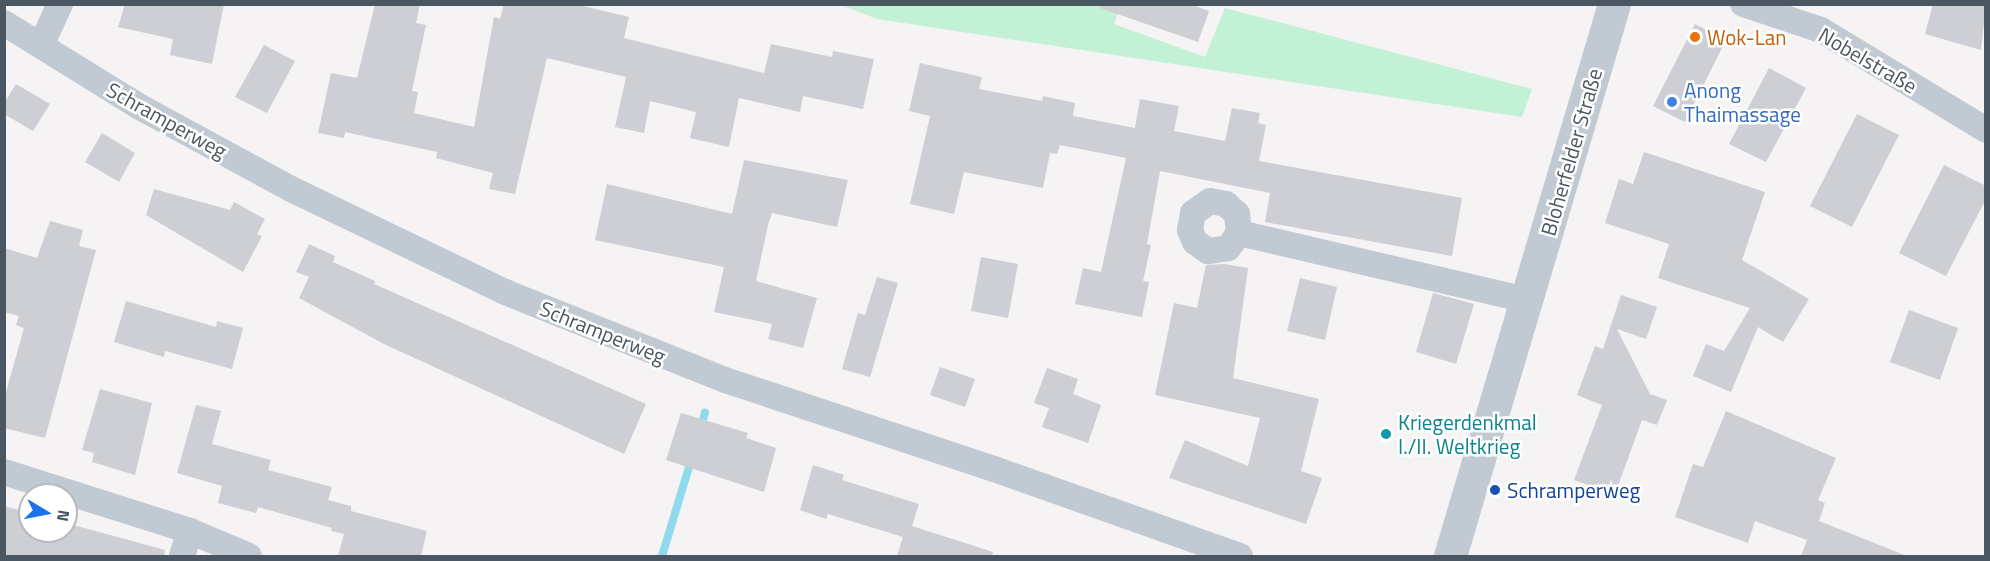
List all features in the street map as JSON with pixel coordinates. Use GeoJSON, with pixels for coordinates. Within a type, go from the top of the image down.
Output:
{"type":"FeatureCollection","features":[{"type":"Feature","properties":{"kind":"street"},"geometry":{"type":"LineString","coordinates":[[41,45],[57,17],[60,4]]}},
{"type":"Feature","properties":{"kind":"street","name":"Bloherfelder Straße"},"geometry":{"type":"LineString","coordinates":[[1450,556],[1528,300],[1614,4]]}},
{"type":"Feature","properties":{"kind":"street","name":"Nobelstraße"},"geometry":{"type":"LineString","coordinates":[[1743,4],[1821,30],[1986,130]]}},
{"type":"Feature","properties":{"kind":"street","name":"Schramperweg"},"geometry":{"type":"LineString","coordinates":[[4,23],[140,107],[289,188],[505,292],[740,385],[994,469],[1240,556]]}},
{"type":"Feature","properties":{"kind":"street"},"geometry":{"type":"LineString","coordinates":[[1239,233],[1528,300]]}},
{"type":"Feature","properties":{"kind":"street"},"geometry":{"type":"LineString","coordinates":[[4,472],[190,531],[249,556]]}},
{"type":"Feature","properties":{"kind":"street"},"geometry":{"type":"LineString","coordinates":[[182,556],[190,531]]}},
{"type":"Feature","properties":{"kind":"green space"},"geometry":{"type":"Polygon","coordinates":[[[841,5],[1121,5],[1114,24],[1205,57],[1225,8],[1532,89],[1522,117],[877,19],[841,5]]]}},
{"type":"Feature","properties":{"kind":"building"},"geometry":{"type":"Polygon","coordinates":[[[125,4],[224,4],[212,64],[170,55],[173,39],[118,27],[125,4]]]}},
{"type":"Feature","properties":{"kind":"building"},"geometry":{"type":"Polygon","coordinates":[[[375,4],[420,4],[416,23],[426,25],[412,91],[418,92],[414,113],[474,127],[494,17],[500,19],[504,4],[575,4],[629,17],[624,38],[764,73],[771,44],[832,57],[833,51],[874,59],[863,109],[803,96],[800,112],[739,98],[729,147],[690,138],[696,112],[650,101],[644,133],[615,127],[626,77],[547,58],[515,194],[489,189],[493,173],[436,158],[437,152],[345,132],[344,138],[318,133],[331,73],[357,78],[375,4]]]}},
{"type":"Feature","properties":{"kind":"building"},"geometry":{"type":"Polygon","coordinates":[[[1101,4],[1189,4],[1209,11],[1198,42],[1100,8],[1101,4]]]}},
{"type":"Feature","properties":{"kind":"building"},"geometry":{"type":"Polygon","coordinates":[[[1933,4],[1986,4],[1981,50],[1925,34],[1933,4]]]}},
{"type":"Feature","properties":{"kind":"building"},"geometry":{"type":"Polygon","coordinates":[[[1695,24],[1726,40],[1685,122],[1653,106],[1695,24]]]}},
{"type":"Feature","properties":{"kind":"building"},"geometry":{"type":"Polygon","coordinates":[[[264,45],[295,61],[267,113],[235,97],[264,45]]]}},
{"type":"Feature","properties":{"kind":"building"},"geometry":{"type":"Polygon","coordinates":[[[920,63],[982,77],[979,89],[1042,101],[1043,96],[1075,103],[1073,116],[1135,128],[1140,99],[1179,106],[1174,131],[1225,141],[1232,108],[1260,113],[1258,123],[1266,125],[1259,161],[1462,198],[1452,256],[1265,222],[1270,193],[1160,171],[1147,244],[1151,245],[1143,281],[1149,282],[1142,317],[1075,304],[1083,268],[1101,272],[1126,158],[1060,145],[1057,154],[1050,153],[1043,188],[964,172],[954,214],[910,204],[930,116],[909,111],[920,63]]]}},
{"type":"Feature","properties":{"kind":"building"},"geometry":{"type":"Polygon","coordinates":[[[1769,68],[1806,88],[1766,162],[1729,144],[1769,68]]]}},
{"type":"Feature","properties":{"kind":"building"},"geometry":{"type":"Polygon","coordinates":[[[16,84],[50,104],[33,131],[4,114],[4,103],[16,84]]]}},
{"type":"Feature","properties":{"kind":"building"},"geometry":{"type":"Polygon","coordinates":[[[1857,114],[1899,135],[1852,227],[1810,206],[1857,114]]]}},
{"type":"Feature","properties":{"kind":"building"},"geometry":{"type":"Polygon","coordinates":[[[102,133],[135,153],[119,182],[85,162],[102,133]]]}},
{"type":"Feature","properties":{"kind":"building"},"geometry":{"type":"Polygon","coordinates":[[[1644,152],[1765,192],[1742,260],[1809,299],[1783,342],[1758,327],[1731,392],[1693,376],[1706,344],[1724,351],[1750,308],[1658,278],[1669,244],[1605,223],[1619,179],[1633,184],[1644,152]]]}},
{"type":"Feature","properties":{"kind":"building"},"geometry":{"type":"Polygon","coordinates":[[[744,160],[848,180],[837,227],[772,213],[768,225],[756,281],[817,298],[803,348],[768,339],[772,324],[714,312],[724,267],[595,240],[607,184],[732,214],[744,160]]]}},
{"type":"Feature","properties":{"kind":"building"},"geometry":{"type":"Polygon","coordinates":[[[1944,165],[1986,186],[1986,199],[1946,276],[1899,253],[1944,165]]]}},
{"type":"Feature","properties":{"kind":"building"},"geometry":{"type":"Polygon","coordinates":[[[154,189],[230,210],[234,202],[265,219],[257,234],[262,236],[243,272],[146,215],[154,189]]]}},
{"type":"Feature","properties":{"kind":"building"},"geometry":{"type":"Polygon","coordinates":[[[50,221],[83,230],[79,246],[96,250],[45,438],[4,428],[4,399],[24,328],[16,325],[19,316],[4,312],[4,248],[37,258],[50,221]]]}},
{"type":"Feature","properties":{"kind":"building"},"geometry":{"type":"Polygon","coordinates":[[[309,244],[335,256],[333,262],[375,281],[374,284],[646,404],[624,454],[384,344],[299,298],[309,277],[296,272],[309,244]]]}},
{"type":"Feature","properties":{"kind":"building"},"geometry":{"type":"Polygon","coordinates":[[[981,257],[1018,264],[1008,318],[971,311],[981,257]]]}},
{"type":"Feature","properties":{"kind":"building"},"geometry":{"type":"Polygon","coordinates":[[[1224,264],[1248,268],[1233,378],[1319,399],[1301,471],[1322,478],[1306,524],[1169,478],[1185,440],[1248,466],[1260,418],[1155,395],[1174,303],[1197,308],[1206,265],[1224,264]]]}},
{"type":"Feature","properties":{"kind":"building"},"geometry":{"type":"Polygon","coordinates":[[[877,277],[898,283],[870,377],[842,369],[858,313],[865,315],[877,277]]]}},
{"type":"Feature","properties":{"kind":"building"},"geometry":{"type":"Polygon","coordinates":[[[1300,278],[1337,287],[1325,340],[1287,331],[1300,278]]]}},
{"type":"Feature","properties":{"kind":"building"},"geometry":{"type":"Polygon","coordinates":[[[1433,293],[1474,304],[1456,364],[1416,352],[1433,293]]]}},
{"type":"Feature","properties":{"kind":"building"},"geometry":{"type":"Polygon","coordinates":[[[1621,295],[1657,307],[1646,339],[1617,329],[1650,394],[1667,400],[1657,425],[1642,420],[1615,494],[1574,480],[1602,405],[1577,395],[1595,346],[1603,349],[1621,295]]]}},
{"type":"Feature","properties":{"kind":"building"},"geometry":{"type":"Polygon","coordinates":[[[126,301],[216,327],[217,321],[243,328],[232,369],[165,351],[164,357],[114,342],[126,301]]]}},
{"type":"Feature","properties":{"kind":"building"},"geometry":{"type":"Polygon","coordinates":[[[1909,310],[1958,328],[1940,380],[1890,362],[1909,310]]]}},
{"type":"Feature","properties":{"kind":"building"},"geometry":{"type":"Polygon","coordinates":[[[940,367],[975,379],[965,407],[930,395],[940,367]]]}},
{"type":"Feature","properties":{"kind":"building"},"geometry":{"type":"Polygon","coordinates":[[[1047,368],[1078,379],[1073,394],[1101,405],[1088,443],[1042,427],[1049,408],[1034,403],[1047,368]]]}},
{"type":"Feature","properties":{"kind":"building"},"geometry":{"type":"Polygon","coordinates":[[[100,389],[152,403],[135,475],[92,462],[94,453],[82,450],[100,389]]]}},
{"type":"Feature","properties":{"kind":"building"},"geometry":{"type":"Polygon","coordinates":[[[196,405],[221,411],[212,444],[271,460],[268,470],[332,487],[328,500],[351,506],[351,511],[427,531],[421,556],[338,556],[344,534],[331,531],[332,528],[258,507],[256,513],[218,503],[222,486],[177,473],[196,405]]]}},
{"type":"Feature","properties":{"kind":"building"},"geometry":{"type":"Polygon","coordinates":[[[1726,411],[1836,458],[1818,500],[1825,503],[1819,521],[1907,556],[1801,556],[1807,540],[1755,521],[1748,543],[1675,517],[1693,464],[1703,467],[1726,411]]]}},
{"type":"Feature","properties":{"kind":"building"},"geometry":{"type":"Polygon","coordinates":[[[681,413],[748,433],[746,438],[776,448],[764,492],[666,460],[681,413]]]}},
{"type":"Feature","properties":{"kind":"building"},"geometry":{"type":"Polygon","coordinates":[[[813,465],[844,475],[842,480],[919,504],[912,526],[993,552],[992,556],[897,556],[903,537],[828,514],[826,519],[800,510],[813,465]]]}},
{"type":"Feature","properties":{"kind":"building"},"geometry":{"type":"Polygon","coordinates":[[[4,506],[18,510],[18,543],[78,543],[78,526],[165,550],[164,556],[4,556],[4,506]]]}},
{"type":"Feature","properties":{"kind":"waterway"},"geometry":{"type":"LineString","coordinates":[[700,430],[705,413]]}},
{"type":"Feature","properties":{"kind":"waterway"},"geometry":{"type":"LineString","coordinates":[[662,556],[692,457]]}},
{"type":"Feature","properties":{"kind":"place","name":"Wok-Lan"},"geometry":{"type":"Point","coordinates":[1695,37]}},
{"type":"Feature","properties":{"kind":"place","name":"Anong Thaimassage"},"geometry":{"type":"Point","coordinates":[1672,102]}},
{"type":"Feature","properties":{"kind":"place","name":"Kriegerdenkmal I./II. Weltkrieg"},"geometry":{"type":"Point","coordinates":[1386,434]}},
{"type":"Feature","properties":{"kind":"place","name":"Schramperweg"},"geometry":{"type":"Point","coordinates":[1495,490]}}]}
